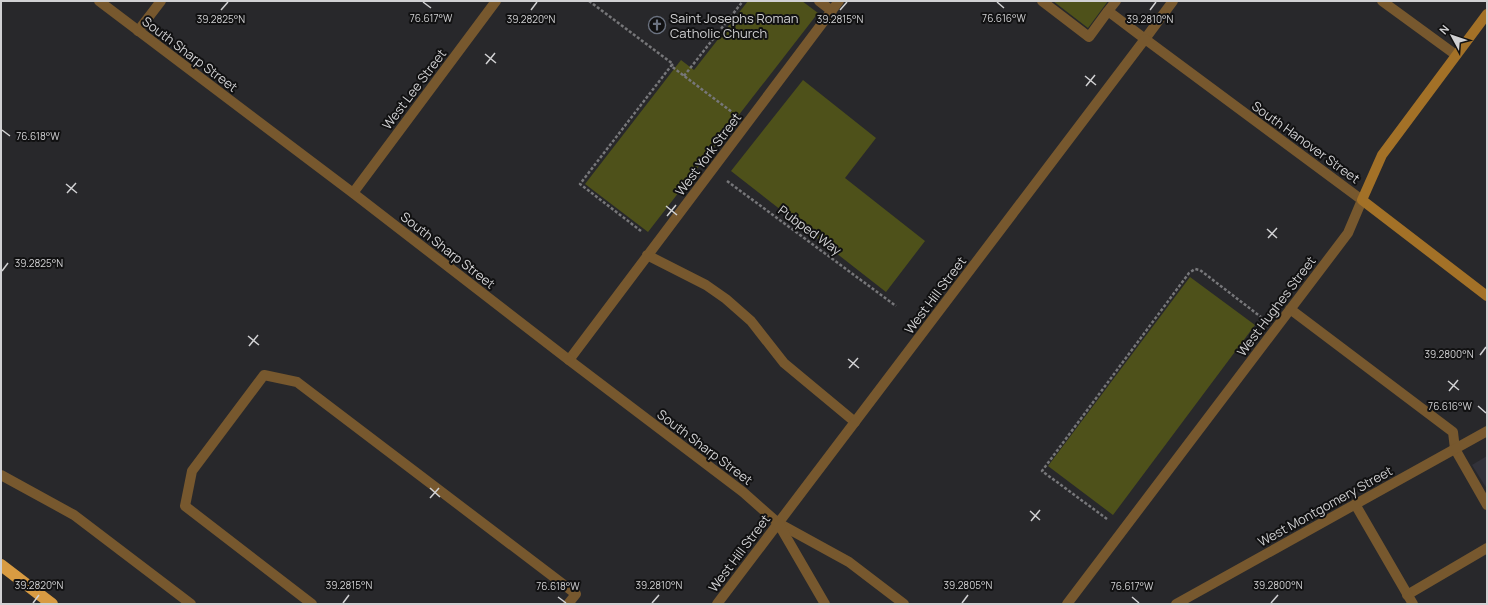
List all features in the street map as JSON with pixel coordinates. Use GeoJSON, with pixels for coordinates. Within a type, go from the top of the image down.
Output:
{"type":"FeatureCollection","features":[{"type":"Feature","properties":{"kind":"highway"},"geometry":{"type":"LineString","coordinates":[[1,565],[52,604]]}},
{"type":"Feature","properties":{"kind":"main road","name":"West Hughes Street"},"geometry":{"type":"LineString","coordinates":[[1362,200],[1382,155],[1487,14]]}},
{"type":"Feature","properties":{"kind":"main road","name":"South Hanover Street"},"geometry":{"type":"LineString","coordinates":[[1362,200],[1487,296]]}},
{"type":"Feature","properties":{"kind":"street","name":"South Sharp Street"},"geometry":{"type":"LineString","coordinates":[[99,1],[353,193],[743,492],[778,523],[849,562],[904,604]]}},
{"type":"Feature","properties":{"kind":"street"},"geometry":{"type":"LineString","coordinates":[[138,31],[161,1]]}},
{"type":"Feature","properties":{"kind":"street","name":"West Lee Street"},"geometry":{"type":"LineString","coordinates":[[353,193],[496,1]]}},
{"type":"Feature","properties":{"kind":"street"},"geometry":{"type":"LineString","coordinates":[[819,1],[832,11]]}},
{"type":"Feature","properties":{"kind":"street","name":"West York Street"},"geometry":{"type":"LineString","coordinates":[[569,360],[840,1]]}},
{"type":"Feature","properties":{"kind":"street"},"geometry":{"type":"LineString","coordinates":[[1042,1],[1089,37],[1116,1]]}},
{"type":"Feature","properties":{"kind":"street","name":"West Hill Street"},"geometry":{"type":"LineString","coordinates":[[717,604],[1173,1]]}},
{"type":"Feature","properties":{"kind":"street"},"geometry":{"type":"LineString","coordinates":[[1382,1],[1456,55]]}},
{"type":"Feature","properties":{"kind":"street","name":"South Hanover Street"},"geometry":{"type":"LineString","coordinates":[[1108,11],[1362,200]]}},
{"type":"Feature","properties":{"kind":"street","name":"West Hughes Street"},"geometry":{"type":"LineString","coordinates":[[1067,604],[1348,233],[1362,200]]}},
{"type":"Feature","properties":{"kind":"street"},"geometry":{"type":"LineString","coordinates":[[647,255],[706,285],[726,299],[751,321],[784,363],[855,422]]}},
{"type":"Feature","properties":{"kind":"street"},"geometry":{"type":"LineString","coordinates":[[1290,309],[1453,432],[1455,448],[1487,505]]}},
{"type":"Feature","properties":{"kind":"street"},"geometry":{"type":"LineString","coordinates":[[312,604],[185,506],[192,471],[264,375],[297,382],[576,594],[568,604]]}},
{"type":"Feature","properties":{"kind":"street","name":"West Montgomery Street"},"geometry":{"type":"LineString","coordinates":[[1176,604],[1487,431]]}},
{"type":"Feature","properties":{"kind":"street"},"geometry":{"type":"LineString","coordinates":[[1,475],[74,515],[191,604]]}},
{"type":"Feature","properties":{"kind":"street"},"geometry":{"type":"LineString","coordinates":[[1355,504],[1410,600],[1487,548]]}},
{"type":"Feature","properties":{"kind":"street","name":"South Sharp Street"},"geometry":{"type":"LineString","coordinates":[[778,523],[824,604]]}},
{"type":"Feature","properties":{"kind":"path"},"geometry":{"type":"LineString","coordinates":[[589,1],[673,64],[672,66],[684,76],[747,124]]}},
{"type":"Feature","properties":{"kind":"path"},"geometry":{"type":"LineString","coordinates":[[684,76],[743,1]]}},
{"type":"Feature","properties":{"kind":"path"},"geometry":{"type":"LineString","coordinates":[[656,243],[580,184],[672,66]]}},
{"type":"Feature","properties":{"kind":"path","name":"Pubped Way"},"geometry":{"type":"LineString","coordinates":[[712,170],[896,306]]}},
{"type":"Feature","properties":{"kind":"path"},"geometry":{"type":"LineString","coordinates":[[1112,522],[1042,471],[1179,286],[1189,273],[1195,269],[1200,270],[1259,315],[1263,320]]}},
{"type":"Feature","properties":{"kind":"shaded area"},"geometry":{"type":"Polygon","coordinates":[[[1487,456],[1487,489],[1472,465],[1487,456]]]}},
{"type":"Feature","properties":{"kind":"green space"},"geometry":{"type":"Polygon","coordinates":[[[748,1],[802,1],[818,13],[648,232],[585,184],[681,60],[694,70],[748,1]]]}},
{"type":"Feature","properties":{"kind":"green space"},"geometry":{"type":"Polygon","coordinates":[[[1053,1],[1108,1],[1088,28],[1053,1]]]}},
{"type":"Feature","properties":{"kind":"green space"},"geometry":{"type":"Polygon","coordinates":[[[803,80],[876,138],[845,178],[925,241],[886,292],[731,171],[803,80]]]}},
{"type":"Feature","properties":{"kind":"green space"},"geometry":{"type":"Polygon","coordinates":[[[1190,277],[1255,325],[1113,515],[1048,466],[1190,277]]]}},
{"type":"Feature","properties":{"kind":"place","name":"Saint Josephs Roman Catholic Church"},"geometry":{"type":"Point","coordinates":[657,25]}}]}
